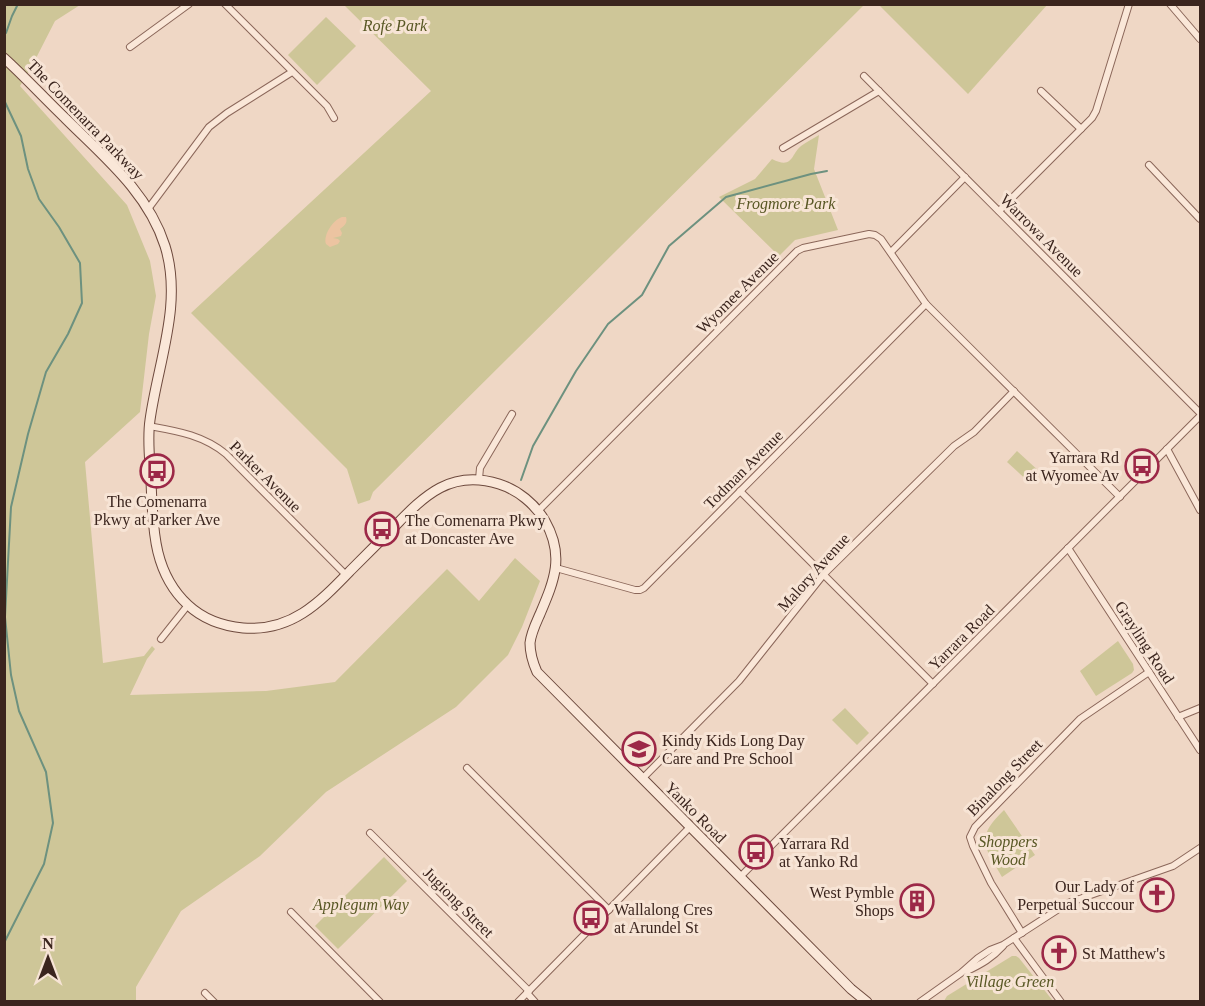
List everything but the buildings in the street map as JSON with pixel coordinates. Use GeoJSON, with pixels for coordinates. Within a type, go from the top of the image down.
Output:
{"type":"FeatureCollection","features":[{"type":"Feature","properties":{"kind":"main road","name":"The Comenarra Parkway"},"geometry":{"type":"LineString","coordinates":[[4,58],[117,170],[140,196],[157,225],[166,248],[172,287],[171,309],[153,397],[149,426],[149,456],[154,535],[158,557],[172,586],[188,605],[202,615],[223,624],[246,628],[270,627],[292,620],[321,600],[404,516],[430,493],[441,487],[479,479]]}},
{"type":"Feature","properties":{"kind":"main road"},"geometry":{"type":"LineString","coordinates":[[479,479],[504,485],[524,496],[538,511],[548,525],[555,549],[556,568]]}},
{"type":"Feature","properties":{"kind":"main road","name":"Yanko Road"},"geometry":{"type":"LineString","coordinates":[[556,568],[530,642],[537,672],[865,1001]]}},
{"type":"Feature","properties":{"kind":"street"},"geometry":{"type":"LineString","coordinates":[[130,47],[189,4]]}},
{"type":"Feature","properties":{"kind":"street"},"geometry":{"type":"LineString","coordinates":[[225,4],[327,106],[334,118]]}},
{"type":"Feature","properties":{"kind":"street"},"geometry":{"type":"LineString","coordinates":[[999,211],[1096,111],[1129,4]]}},
{"type":"Feature","properties":{"kind":"street"},"geometry":{"type":"LineString","coordinates":[[1170,4],[1200,39]]}},
{"type":"Feature","properties":{"kind":"street"},"geometry":{"type":"LineString","coordinates":[[148,209],[209,127],[292,72]]}},
{"type":"Feature","properties":{"kind":"street","name":"Warrowa Avenue"},"geometry":{"type":"LineString","coordinates":[[864,76],[1200,414]]}},
{"type":"Feature","properties":{"kind":"street"},"geometry":{"type":"LineString","coordinates":[[783,148],[879,91]]}},
{"type":"Feature","properties":{"kind":"street"},"geometry":{"type":"LineString","coordinates":[[1041,91],[1081,129]]}},
{"type":"Feature","properties":{"kind":"street"},"geometry":{"type":"LineString","coordinates":[[1149,165],[1200,219]]}},
{"type":"Feature","properties":{"kind":"street"},"geometry":{"type":"LineString","coordinates":[[891,252],[965,177]]}},
{"type":"Feature","properties":{"kind":"street","name":"Wyomee Avenue"},"geometry":{"type":"LineString","coordinates":[[538,511],[797,251],[869,234],[881,239],[926,304],[1120,497]]}},
{"type":"Feature","properties":{"kind":"street","name":"Todman Avenue"},"geometry":{"type":"LineString","coordinates":[[556,568],[635,590],[644,588],[926,304]]}},
{"type":"Feature","properties":{"kind":"street","name":"Malory Avenue"},"geometry":{"type":"LineString","coordinates":[[642,779],[739,681],[824,574],[1014,391]]}},
{"type":"Feature","properties":{"kind":"street"},"geometry":{"type":"LineString","coordinates":[[479,479],[480,468],[512,414]]}},
{"type":"Feature","properties":{"kind":"street","name":"Yarrara Road"},"geometry":{"type":"LineString","coordinates":[[740,877],[1200,414]]}},
{"type":"Feature","properties":{"kind":"street","name":"Parker Avenue"},"geometry":{"type":"LineString","coordinates":[[149,426],[189,433],[216,446],[346,575]]}},
{"type":"Feature","properties":{"kind":"street"},"geometry":{"type":"LineString","coordinates":[[1167,449],[1200,510]]}},
{"type":"Feature","properties":{"kind":"street"},"geometry":{"type":"LineString","coordinates":[[740,491],[933,684]]}},
{"type":"Feature","properties":{"kind":"street","name":"Grayling Road"},"geometry":{"type":"LineString","coordinates":[[1068,548],[1200,750]]}},
{"type":"Feature","properties":{"kind":"street"},"geometry":{"type":"LineString","coordinates":[[161,639],[188,605]]}},
{"type":"Feature","properties":{"kind":"street","name":"Binalong Street"},"geometry":{"type":"LineString","coordinates":[[1022,933],[973,846],[970,837],[975,826],[1074,725],[1149,672]]}},
{"type":"Feature","properties":{"kind":"street"},"geometry":{"type":"LineString","coordinates":[[1178,717],[1200,708]]}},
{"type":"Feature","properties":{"kind":"street"},"geometry":{"type":"LineString","coordinates":[[467,768],[609,910]]}},
{"type":"Feature","properties":{"kind":"street"},"geometry":{"type":"LineString","coordinates":[[518,1002],[690,827]]}},
{"type":"Feature","properties":{"kind":"street","name":"Jugiong Street"},"geometry":{"type":"LineString","coordinates":[[370,833],[528,992],[535,1002]]}},
{"type":"Feature","properties":{"kind":"street"},"geometry":{"type":"LineString","coordinates":[[920,1002],[961,974],[978,958],[1003,945],[1068,903],[1173,866],[1200,848]]}},
{"type":"Feature","properties":{"kind":"street"},"geometry":{"type":"LineString","coordinates":[[291,912],[380,1002]]}},
{"type":"Feature","properties":{"kind":"street"},"geometry":{"type":"LineString","coordinates":[[1014,938],[1061,1002]]}},
{"type":"Feature","properties":{"kind":"street"},"geometry":{"type":"LineString","coordinates":[[205,993],[214,1002]]}},
{"type":"Feature","properties":{"kind":"green space"},"geometry":{"type":"Polygon","coordinates":[[[5,5],[80,5],[55,21],[20,86],[127,205],[150,261],[156,296],[140,412],[85,462],[103,663],[144,656],[152,646],[155,649],[147,659],[130,695],[266,691],[335,682],[447,569],[479,601],[515,558],[540,581],[508,655],[456,707],[326,792],[260,856],[181,911],[136,987],[136,1001],[5,1002],[5,5]]]}},
{"type":"Feature","properties":{"kind":"green space","name":"Rofe Park"},"geometry":{"type":"Polygon","coordinates":[[[344,5],[864,5],[373,492],[370,500],[358,504],[347,469],[191,313],[431,91],[344,5]]]}},
{"type":"Feature","properties":{"kind":"green space"},"geometry":{"type":"Polygon","coordinates":[[[879,5],[1047,5],[968,94],[879,5]]]}},
{"type":"Feature","properties":{"kind":"green space"},"geometry":{"type":"Polygon","coordinates":[[[326,17],[356,46],[317,85],[288,55],[326,17]]]}},
{"type":"Feature","properties":{"kind":"green space","name":"Frogmore Park"},"geometry":{"type":"Polygon","coordinates":[[[819,135],[814,169],[838,230],[795,240],[779,256],[719,197],[755,179],[772,159],[788,162],[801,146],[819,135]]]}},
{"type":"Feature","properties":{"kind":"green space"},"geometry":{"type":"Polygon","coordinates":[[[1017,451],[1041,473],[1031,484],[1007,462],[1017,451]]]}},
{"type":"Feature","properties":{"kind":"green space"},"geometry":{"type":"Polygon","coordinates":[[[1118,641],[1133,664],[1134,670],[1096,696],[1080,671],[1118,641]]]}},
{"type":"Feature","properties":{"kind":"green space"},"geometry":{"type":"Polygon","coordinates":[[[845,708],[869,733],[857,745],[832,720],[845,708]]]}},
{"type":"Feature","properties":{"kind":"green space","name":"Shoppers Wood"},"geometry":{"type":"Polygon","coordinates":[[[1004,810],[1035,855],[1002,877],[985,842],[989,828],[1004,810]]]}},
{"type":"Feature","properties":{"kind":"green space","name":"Applegum Way"},"geometry":{"type":"Polygon","coordinates":[[[384,857],[407,881],[338,949],[315,926],[384,857]]]}},
{"type":"Feature","properties":{"kind":"green space","name":"Village Green"},"geometry":{"type":"Polygon","coordinates":[[[1012,956],[1019,958],[1053,1001],[944,1001],[947,996],[1012,956]]]}},
{"type":"Feature","properties":{"kind":"sand"},"geometry":{"type":"Polygon","coordinates":[[[346,217],[346,221],[340,229],[341,236],[333,238],[340,241],[330,247],[325,240],[327,232],[335,221],[346,217]]]}},
{"type":"Feature","properties":{"kind":"waterway"},"geometry":{"type":"LineString","coordinates":[[6,33],[18,4]]}},
{"type":"Feature","properties":{"kind":"waterway"},"geometry":{"type":"LineString","coordinates":[[4,100],[21,136],[28,169],[39,199],[80,263],[82,303],[68,334],[46,372],[28,434],[11,507],[5,617],[11,675],[19,711],[46,772],[53,823],[44,864],[4,943]]}},
{"type":"Feature","properties":{"kind":"waterway"},"geometry":{"type":"LineString","coordinates":[[521,480],[533,446],[576,371],[608,324],[642,295],[669,246],[726,197],[827,171]]}},
{"type":"Feature","properties":{"kind":"place","name":"Yarrara Rd at Wyomee Av"},"geometry":{"type":"Point","coordinates":[1142,466]}},
{"type":"Feature","properties":{"kind":"place","name":"The Comenarra Pkwy at Parker Ave"},"geometry":{"type":"Point","coordinates":[157,471]}},
{"type":"Feature","properties":{"kind":"place","name":"The Comenarra Pkwy at Doncaster Ave"},"geometry":{"type":"Point","coordinates":[382,529]}},
{"type":"Feature","properties":{"kind":"place","name":"Kindy Kids Long Day Care and Pre School"},"geometry":{"type":"Point","coordinates":[639,749]}},
{"type":"Feature","properties":{"kind":"place","name":"Yarrara Rd at Yanko Rd"},"geometry":{"type":"Point","coordinates":[756,852]}},
{"type":"Feature","properties":{"kind":"place","name":"Our Lady of Perpetual Succour"},"geometry":{"type":"Point","coordinates":[1157,895]}},
{"type":"Feature","properties":{"kind":"place","name":"West Pymble Shops"},"geometry":{"type":"Point","coordinates":[917,901]}},
{"type":"Feature","properties":{"kind":"place","name":"Wallalong Cres at Arundel St"},"geometry":{"type":"Point","coordinates":[591,918]}},
{"type":"Feature","properties":{"kind":"place","name":"St Matthew's"},"geometry":{"type":"Point","coordinates":[1059,953]}}]}
